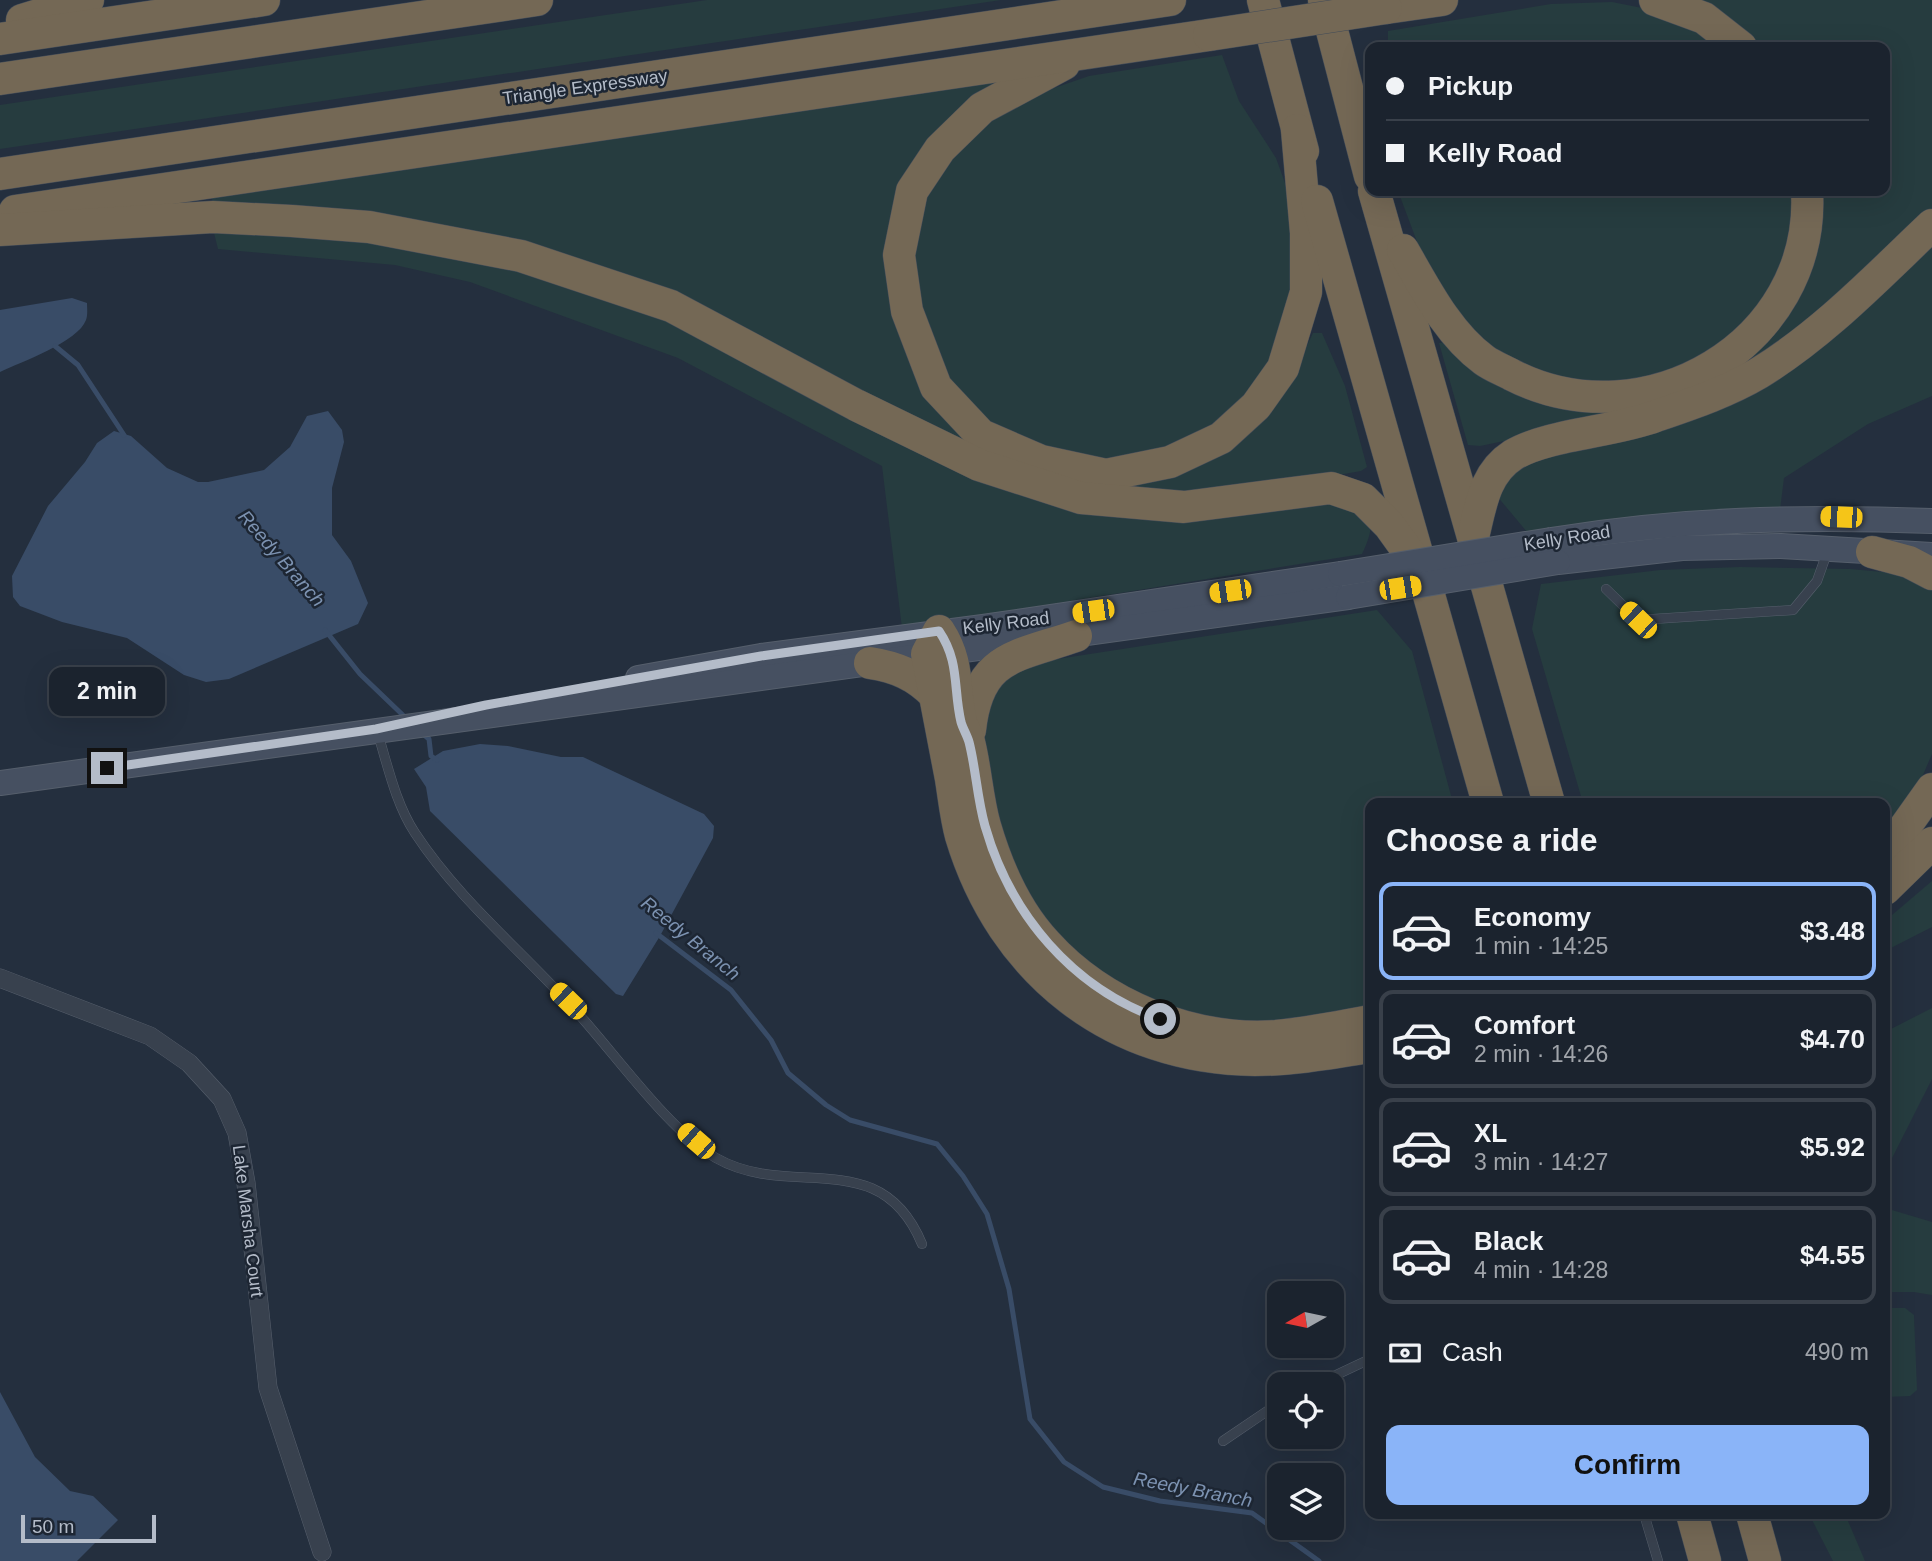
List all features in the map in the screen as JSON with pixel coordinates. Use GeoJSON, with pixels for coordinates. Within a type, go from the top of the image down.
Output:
{"type":"FeatureCollection","features":[{"type":"Feature","properties":{"kind":"highway"},"geometry":{"type":"LineString","coordinates":[[0,29],[88,0]]}},
{"type":"Feature","properties":{"kind":"highway"},"geometry":{"type":"LineString","coordinates":[[0,39],[264,0]]}},
{"type":"Feature","properties":{"kind":"highway"},"geometry":{"type":"LineString","coordinates":[[0,79],[537,0]]}},
{"type":"Feature","properties":{"kind":"highway","name":"Triangle Expressway"},"geometry":{"type":"LineString","coordinates":[[0,174],[1170,0]]}},
{"type":"Feature","properties":{"kind":"highway"},"geometry":{"type":"LineString","coordinates":[[1263,0],[1297,130],[1487,798]]}},
{"type":"Feature","properties":{"kind":"highway"},"geometry":{"type":"LineString","coordinates":[[1324,0],[1365,157]]}},
{"type":"Feature","properties":{"kind":"highway"},"geometry":{"type":"LineString","coordinates":[[0,214],[1442,0]]}},
{"type":"Feature","properties":{"kind":"highway"},"geometry":{"type":"LineString","coordinates":[[1655,0],[1704,18],[1735,42]]}},
{"type":"Feature","properties":{"kind":"highway"},"geometry":{"type":"LineString","coordinates":[[1087,52],[982,108],[940,149],[912,191],[899,255],[907,311],[936,387],[981,435],[1041,461],[1107,475],[1170,462],[1221,438],[1256,406],[1283,369],[1307,292],[1306,233],[1297,130]]}},
{"type":"Feature","properties":{"kind":"highway"},"geometry":{"type":"LineString","coordinates":[[1377,200],[1426,290],[1455,332],[1484,360],[1534,386],[1572,395],[1626,398],[1672,388],[1712,368],[1750,338],[1777,304],[1798,261],[1808,208],[1807,196]]}},
{"type":"Feature","properties":{"kind":"highway"},"geometry":{"type":"LineString","coordinates":[[1377,200],[1548,798]]}},
{"type":"Feature","properties":{"kind":"highway"},"geometry":{"type":"LineString","coordinates":[[0,230],[213,217],[292,220],[369,227],[522,256],[671,306],[856,405],[979,465],[1081,498],[1184,507],[1331,488],[1363,499],[1389,525],[1422,571]]}},
{"type":"Feature","properties":{"kind":"highway"},"geometry":{"type":"LineString","coordinates":[[1473,538],[1492,474],[1513,455],[1544,444],[1650,419],[1720,393],[1758,373],[1835,316],[1932,225]]}},
{"type":"Feature","properties":{"kind":"highway"},"geometry":{"type":"LineString","coordinates":[[1872,552],[1909,562],[1932,574]]}},
{"type":"Feature","properties":{"kind":"highway"},"geometry":{"type":"LineString","coordinates":[[969,742],[977,693],[988,673],[1008,657],[1076,636]]}},
{"type":"Feature","properties":{"kind":"highway"},"geometry":{"type":"LineString","coordinates":[[939,645],[935,695],[961,836],[985,898],[1014,943],[1055,990],[1101,1021],[1126,1033],[1152,1044],[1201,1055],[1254,1060],[1305,1057],[1365,1048]]}},
{"type":"Feature","properties":{"kind":"highway"},"geometry":{"type":"LineString","coordinates":[[939,645],[969,742],[985,826],[1002,874],[1020,908],[1045,943],[1085,979],[1144,1013],[1177,1025],[1234,1035],[1275,1036],[1365,1022]]}},
{"type":"Feature","properties":{"kind":"highway"},"geometry":{"type":"LineString","coordinates":[[870,663],[904,671],[922,681],[935,695]]}},
{"type":"Feature","properties":{"kind":"highway"},"geometry":{"type":"LineString","coordinates":[[1890,844],[1932,789]]}},
{"type":"Feature","properties":{"kind":"highway"},"geometry":{"type":"LineString","coordinates":[[1890,884],[1932,843]]}},
{"type":"Feature","properties":{"kind":"highway"},"geometry":{"type":"LineString","coordinates":[[1693,1519],[1705,1561]]}},
{"type":"Feature","properties":{"kind":"highway"},"geometry":{"type":"LineString","coordinates":[[1753,1519],[1765,1561]]}},
{"type":"Feature","properties":{"kind":"main road","name":"Kelly Road"},"geometry":{"type":"LineString","coordinates":[[376,729],[486,705],[761,656],[1076,636],[1344,586],[1555,551],[1646,526],[1819,516],[1932,521]]}},
{"type":"Feature","properties":{"kind":"main road","name":"Kelly Road"},"geometry":{"type":"LineString","coordinates":[[1555,551],[1781,546],[1932,555]]}},
{"type":"Feature","properties":{"kind":"main road","name":"Kelly Road"},"geometry":{"type":"LineString","coordinates":[[0,783],[376,729],[449,723],[870,663],[939,645],[983,627],[1344,586]]}},
{"type":"Feature","properties":{"kind":"street","name":"Lake Marsha Court"},"geometry":{"type":"LineString","coordinates":[[0,978],[150,1036],[189,1063],[222,1100],[237,1133],[246,1183],[268,1388],[322,1552]]}},
{"type":"Feature","properties":{"kind":"lane"},"geometry":{"type":"LineString","coordinates":[[1606,590],[1638,620],[1793,610],[1817,581],[1828,549]]}},
{"type":"Feature","properties":{"kind":"lane"},"geometry":{"type":"LineString","coordinates":[[376,729],[395,792],[413,830],[434,860],[464,898],[568,1001],[662,1111],[714,1156],[733,1166],[773,1174],[852,1182],[889,1195],[913,1222],[922,1244]]}},
{"type":"Feature","properties":{"kind":"lane"},"geometry":{"type":"LineString","coordinates":[[1342,1372],[1365,1361]]}},
{"type":"Feature","properties":{"kind":"lane"},"geometry":{"type":"LineString","coordinates":[[1223,1441],[1267,1411]]}},
{"type":"Feature","properties":{"kind":"lane"},"geometry":{"type":"LineString","coordinates":[[1645,1519],[1658,1561]]}},
{"type":"Feature","properties":{"kind":"green space"},"geometry":{"type":"Polygon","coordinates":[[[707,0],[1001,0],[0,149],[0,105],[707,0]]]}},
{"type":"Feature","properties":{"kind":"green space"},"geometry":{"type":"Polygon","coordinates":[[[1693,0],[1932,0],[1932,208],[1838,300],[1754,362],[1749,355],[1816,196],[1890,196],[1890,42],[1751,42],[1730,23],[1693,0]]]}},
{"type":"Feature","properties":{"kind":"green space"},"geometry":{"type":"Polygon","coordinates":[[[1612,2],[1672,14],[1719,42],[1388,42],[1388,31],[1551,4],[1612,2]]]}},
{"type":"Feature","properties":{"kind":"green space"},"geometry":{"type":"Polygon","coordinates":[[[1222,55],[1239,101],[1276,158],[1285,183],[1295,232],[1296,282],[1276,362],[1216,430],[1168,453],[1109,465],[1071,461],[987,424],[952,389],[912,287],[913,236],[927,193],[958,143],[990,117],[1031,96],[1089,76],[1222,55]]]}},
{"type":"Feature","properties":{"kind":"green space"},"geometry":{"type":"Polygon","coordinates":[[[995,76],[997,87],[944,127],[891,289],[981,456],[678,298],[213,210],[212,198],[275,183],[995,76]]]}},
{"type":"Feature","properties":{"kind":"green space"},"geometry":{"type":"Polygon","coordinates":[[[1400,196],[1795,196],[1786,259],[1764,306],[1685,372],[1594,389],[1495,357],[1459,324],[1428,271],[1400,196]]]}},
{"type":"Feature","properties":{"kind":"green space"},"geometry":{"type":"Polygon","coordinates":[[[258,229],[368,238],[553,276],[670,321],[992,483],[1327,501],[1351,507],[1366,516],[1370,522],[1368,540],[1362,554],[902,628],[882,466],[678,358],[470,282],[395,265],[218,249],[214,233],[258,229]]]}},
{"type":"Feature","properties":{"kind":"green space"},"geometry":{"type":"Polygon","coordinates":[[[1932,243],[1932,396],[1868,424],[1784,478],[1780,510],[1527,532],[1497,496],[1520,464],[1661,427],[1932,243]]]}},
{"type":"Feature","properties":{"kind":"green space"},"geometry":{"type":"Polygon","coordinates":[[[1313,333],[1322,333],[1345,386],[1367,467],[1361,471],[1231,494],[1126,494],[1126,483],[1285,391],[1313,333]]]}},
{"type":"Feature","properties":{"kind":"green space"},"geometry":{"type":"Polygon","coordinates":[[[1446,342],[1622,409],[1624,416],[1480,446],[1468,445],[1439,343],[1446,342]]]}},
{"type":"Feature","properties":{"kind":"green space"},"geometry":{"type":"Polygon","coordinates":[[[1740,567],[1850,569],[1916,575],[1932,589],[1932,754],[1913,798],[1890,827],[1890,798],[1582,798],[1532,629],[1541,584],[1660,570],[1740,567]]]}},
{"type":"Feature","properties":{"kind":"green space"},"geometry":{"type":"Polygon","coordinates":[[[1377,610],[1412,651],[1452,798],[1365,798],[1365,1011],[1265,1024],[1238,1025],[1186,1018],[1136,997],[1089,964],[1068,944],[1031,899],[1007,849],[982,748],[982,723],[1004,671],[1038,662],[1377,610]]]}},
{"type":"Feature","properties":{"kind":"green space"},"geometry":{"type":"Polygon","coordinates":[[[1932,881],[1932,927],[1890,948],[1890,917],[1932,881]]]}},
{"type":"Feature","properties":{"kind":"green space"},"geometry":{"type":"Polygon","coordinates":[[[1932,1008],[1932,1079],[1890,1162],[1890,1029],[1932,1008]]]}},
{"type":"Feature","properties":{"kind":"green space"},"geometry":{"type":"Polygon","coordinates":[[[1890,1209],[1932,1222],[1932,1295],[1890,1292],[1890,1209]]]}},
{"type":"Feature","properties":{"kind":"green space"},"geometry":{"type":"Polygon","coordinates":[[[1890,1308],[1905,1308],[1914,1315],[1917,1390],[1910,1396],[1890,1397],[1890,1308]]]}},
{"type":"Feature","properties":{"kind":"green space"},"geometry":{"type":"Polygon","coordinates":[[[1812,1519],[1847,1519],[1865,1561],[1833,1561],[1812,1519]]]}},
{"type":"Feature","properties":{"kind":"water"},"geometry":{"type":"Polygon","coordinates":[[[72,298],[87,303],[87,318],[81,328],[48,351],[0,372],[0,310],[72,298]]]}},
{"type":"Feature","properties":{"kind":"water"},"geometry":{"type":"Polygon","coordinates":[[[328,411],[342,430],[344,442],[332,488],[332,535],[351,561],[368,603],[358,624],[229,679],[206,682],[184,675],[127,638],[62,622],[20,606],[13,597],[12,576],[48,506],[85,462],[97,443],[114,431],[131,436],[167,468],[198,482],[208,482],[264,470],[290,447],[307,416],[328,411]]]}},
{"type":"Feature","properties":{"kind":"water"},"geometry":{"type":"Polygon","coordinates":[[[480,744],[508,746],[561,757],[583,757],[704,814],[714,826],[713,838],[660,936],[623,996],[616,994],[430,811],[426,787],[414,769],[443,751],[480,744]]]}},
{"type":"Feature","properties":{"kind":"water"},"geometry":{"type":"Polygon","coordinates":[[[0,1392],[35,1457],[70,1491],[93,1496],[118,1520],[77,1561],[0,1561],[0,1392]]]}},
{"type":"Feature","properties":{"kind":"waterway","name":"Reedy Branch"},"geometry":{"type":"LineString","coordinates":[[55,346],[78,365],[124,435]]}},
{"type":"Feature","properties":{"kind":"waterway","name":"Reedy Branch"},"geometry":{"type":"LineString","coordinates":[[325,630],[360,674],[408,720]]}},
{"type":"Feature","properties":{"kind":"waterway","name":"Reedy Branch"},"geometry":{"type":"LineString","coordinates":[[423,734],[429,739],[431,756],[437,760]]}},
{"type":"Feature","properties":{"kind":"waterway","name":"Reedy Branch"},"geometry":{"type":"LineString","coordinates":[[656,933],[731,990],[771,1040],[788,1073],[826,1105],[850,1120],[937,1144],[963,1176],[987,1214],[1009,1289],[1030,1419],[1064,1462],[1103,1487],[1160,1501],[1252,1513],[1319,1561]]}},
{"type":"Feature","properties":{"kind":"route"},"geometry":{"type":"LineString","coordinates":[[107,768],[376,729],[486,705],[761,656],[939,631],[952,650],[961,722],[969,742],[985,826],[1002,874],[1020,908],[1045,943],[1085,979],[1144,1013],[1160,1019]]}}]}
